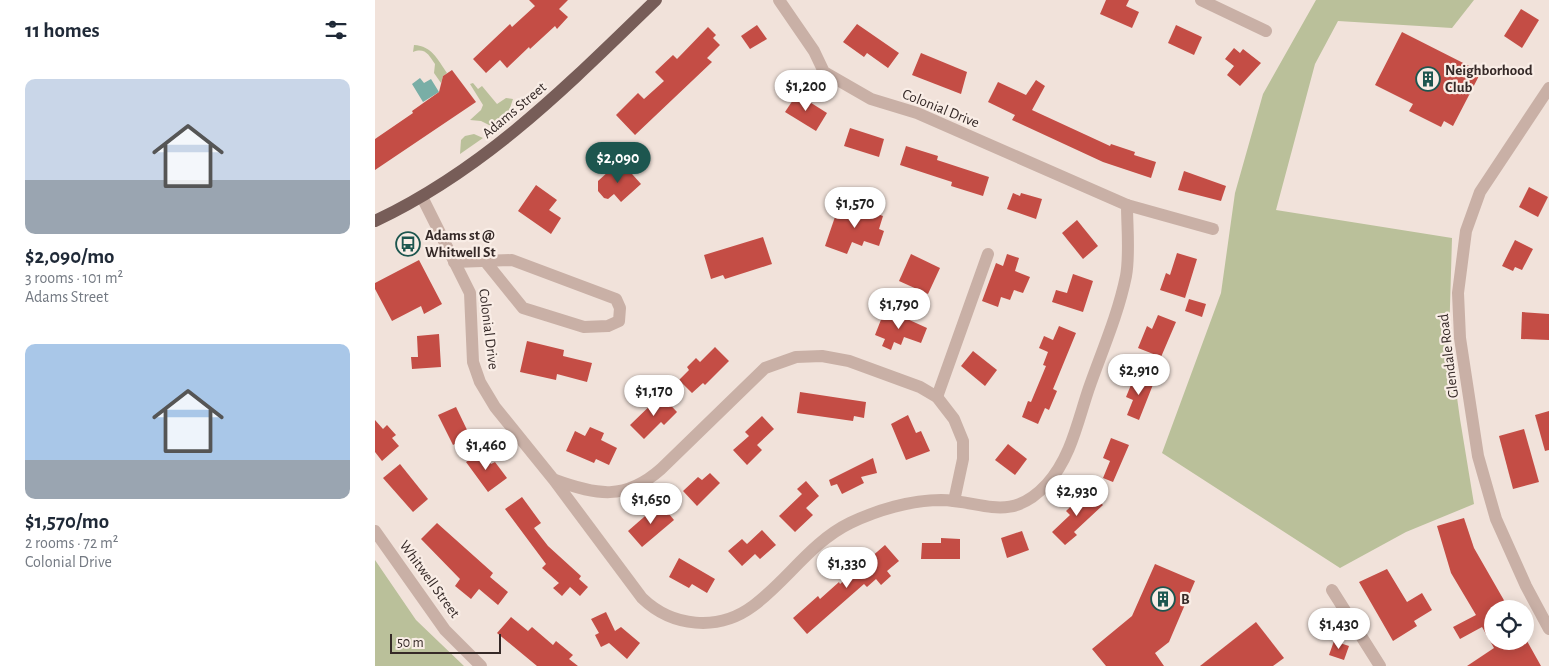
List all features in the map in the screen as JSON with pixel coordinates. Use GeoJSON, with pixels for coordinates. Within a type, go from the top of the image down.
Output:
{"type":"FeatureCollection","features":[{"type":"Feature","properties":{"kind":"main road","name":"Adams Street"},"geometry":{"type":"LineString","coordinates":[[375,221],[421,198],[508,138],[550,102],[656,0]]}},
{"type":"Feature","properties":{"kind":"street","name":"Colonial Drive"},"geometry":{"type":"LineString","coordinates":[[779,0],[814,52],[823,72],[871,100],[917,113],[1127,205],[1213,228]]}},
{"type":"Feature","properties":{"kind":"street"},"geometry":{"type":"LineString","coordinates":[[1201,0],[1266,31]]}},
{"type":"Feature","properties":{"kind":"street","name":"Glendale Road"},"geometry":{"type":"LineString","coordinates":[[1549,88],[1480,192],[1466,231],[1458,293],[1460,338],[1478,456],[1496,519],[1526,586],[1549,629]]}},
{"type":"Feature","properties":{"kind":"street","name":"Colonial Drive"},"geometry":{"type":"LineString","coordinates":[[421,198],[470,293],[473,357],[480,382],[495,408],[554,480],[642,598],[655,609],[670,617],[697,623],[721,620],[752,607],[821,541],[849,524],[885,510],[930,501],[954,501],[989,508],[1015,505],[1034,497],[1062,464],[1103,355],[1126,274],[1127,205]]}},
{"type":"Feature","properties":{"kind":"street"},"geometry":{"type":"LineString","coordinates":[[937,396],[988,254]]}},
{"type":"Feature","properties":{"kind":"street"},"geometry":{"type":"LineString","coordinates":[[455,262],[512,260],[616,299],[620,308],[619,321],[608,326],[584,327],[523,308],[485,261]]}},
{"type":"Feature","properties":{"kind":"street"},"geometry":{"type":"LineString","coordinates":[[554,480],[584,491],[600,493],[621,491],[642,484],[661,470],[757,374],[777,362],[796,357],[822,356],[849,361],[920,387],[937,396],[954,419],[963,441],[963,460],[954,501]]}},
{"type":"Feature","properties":{"kind":"street","name":"Whitwell Street"},"geometry":{"type":"LineString","coordinates":[[375,531],[445,630],[481,666]]}},
{"type":"Feature","properties":{"kind":"street"},"geometry":{"type":"LineString","coordinates":[[1332,590],[1380,666]]}},
{"type":"Feature","properties":{"kind":"green space"},"geometry":{"type":"Polygon","coordinates":[[[1316,0],[1474,0],[1452,28],[1338,21],[1315,64],[1276,210],[1452,238],[1449,340],[1474,504],[1406,532],[1340,568],[1162,453],[1221,293],[1235,193],[1263,94],[1316,0]]]}},
{"type":"Feature","properties":{"kind":"green space"},"geometry":{"type":"Polygon","coordinates":[[[414,45],[430,51],[447,73],[443,76],[441,83],[434,73],[435,64],[431,58],[424,51],[413,52],[414,45]]]}},
{"type":"Feature","properties":{"kind":"green space"},"geometry":{"type":"Polygon","coordinates":[[[473,83],[478,89],[482,86],[497,104],[506,98],[513,99],[510,108],[512,115],[495,128],[481,121],[470,120],[481,110],[483,105],[470,84],[473,83]]]}},
{"type":"Feature","properties":{"kind":"green space"},"geometry":{"type":"Polygon","coordinates":[[[474,134],[483,138],[460,154],[461,140],[465,136],[474,134]]]}},
{"type":"Feature","properties":{"kind":"green space"},"geometry":{"type":"Polygon","coordinates":[[[375,560],[416,620],[464,666],[375,666],[375,560]]]}},
{"type":"Feature","properties":{"kind":"water"},"geometry":{"type":"Polygon","coordinates":[[[420,78],[424,83],[431,79],[439,92],[423,102],[412,84],[420,78]]]}},
{"type":"Feature","properties":{"kind":"building"},"geometry":{"type":"Polygon","coordinates":[[[529,0],[568,0],[559,9],[568,17],[557,29],[555,26],[507,68],[500,60],[486,73],[473,59],[510,24],[512,27],[535,6],[529,0]]]}},
{"type":"Feature","properties":{"kind":"building"},"geometry":{"type":"Polygon","coordinates":[[[1106,0],[1129,0],[1126,6],[1139,12],[1132,28],[1100,14],[1106,0]]]}},
{"type":"Feature","properties":{"kind":"building"},"geometry":{"type":"Polygon","coordinates":[[[1521,9],[1539,20],[1522,48],[1504,36],[1521,9]]]}},
{"type":"Feature","properties":{"kind":"building"},"geometry":{"type":"Polygon","coordinates":[[[857,24],[899,53],[888,68],[867,53],[864,57],[843,42],[857,24]]]}},
{"type":"Feature","properties":{"kind":"building"},"geometry":{"type":"Polygon","coordinates":[[[757,25],[767,39],[750,49],[741,36],[757,25]]]}},
{"type":"Feature","properties":{"kind":"building"},"geometry":{"type":"Polygon","coordinates":[[[1176,25],[1202,37],[1194,55],[1168,43],[1176,25]]]}},
{"type":"Feature","properties":{"kind":"building"},"geometry":{"type":"Polygon","coordinates":[[[708,27],[716,35],[713,38],[720,45],[707,58],[712,62],[635,135],[616,115],[638,93],[644,99],[664,81],[655,72],[673,55],[677,59],[708,27]]]}},
{"type":"Feature","properties":{"kind":"building","name":"Neighborhood Club"},"geometry":{"type":"Polygon","coordinates":[[[1402,32],[1481,72],[1453,126],[1444,121],[1441,127],[1409,111],[1413,104],[1375,85],[1402,32]]]}},
{"type":"Feature","properties":{"kind":"building"},"geometry":{"type":"Polygon","coordinates":[[[1234,48],[1240,53],[1243,49],[1261,63],[1240,86],[1227,75],[1234,66],[1225,59],[1234,48]]]}},
{"type":"Feature","properties":{"kind":"building"},"geometry":{"type":"Polygon","coordinates":[[[921,53],[967,72],[961,94],[912,75],[921,53]]]}},
{"type":"Feature","properties":{"kind":"building"},"geometry":{"type":"Polygon","coordinates":[[[452,70],[476,102],[375,170],[375,139],[413,113],[412,111],[439,92],[443,76],[452,70]]]}},
{"type":"Feature","properties":{"kind":"building"},"geometry":{"type":"Polygon","coordinates":[[[1036,80],[1045,86],[1032,110],[1110,146],[1111,144],[1135,152],[1134,155],[1156,162],[1151,178],[1103,162],[1012,120],[1015,115],[988,102],[998,82],[1026,95],[1036,80]]]}},
{"type":"Feature","properties":{"kind":"building"},"geometry":{"type":"Polygon","coordinates":[[[797,94],[827,113],[816,131],[785,112],[797,94]]]}},
{"type":"Feature","properties":{"kind":"building"},"geometry":{"type":"Polygon","coordinates":[[[850,128],[884,139],[879,157],[844,146],[850,128]]]}},
{"type":"Feature","properties":{"kind":"building"},"geometry":{"type":"Polygon","coordinates":[[[906,146],[938,156],[937,160],[989,177],[983,196],[951,186],[952,182],[900,165],[906,146]]]}},
{"type":"Feature","properties":{"kind":"building"},"geometry":{"type":"Polygon","coordinates":[[[624,165],[641,184],[621,202],[614,194],[608,199],[604,198],[598,191],[598,181],[609,171],[613,175],[624,165]]]}},
{"type":"Feature","properties":{"kind":"building"},"geometry":{"type":"Polygon","coordinates":[[[1184,171],[1226,186],[1221,201],[1178,190],[1184,171]]]}},
{"type":"Feature","properties":{"kind":"building"},"geometry":{"type":"Polygon","coordinates":[[[536,185],[557,200],[549,210],[561,218],[551,234],[518,211],[536,185]]]}},
{"type":"Feature","properties":{"kind":"building"},"geometry":{"type":"Polygon","coordinates":[[[1529,187],[1548,197],[1538,217],[1519,207],[1529,187]]]}},
{"type":"Feature","properties":{"kind":"building"},"geometry":{"type":"Polygon","coordinates":[[[1013,193],[1020,196],[1021,193],[1042,199],[1036,219],[1007,209],[1013,193]]]}},
{"type":"Feature","properties":{"kind":"building"},"geometry":{"type":"Polygon","coordinates":[[[849,204],[883,216],[879,229],[884,231],[879,246],[864,241],[862,246],[852,242],[847,254],[825,246],[836,214],[844,217],[849,204]]]}},
{"type":"Feature","properties":{"kind":"building"},"geometry":{"type":"Polygon","coordinates":[[[1077,220],[1098,246],[1083,259],[1062,233],[1077,220]]]}},
{"type":"Feature","properties":{"kind":"building"},"geometry":{"type":"Polygon","coordinates":[[[763,237],[772,264],[725,279],[723,275],[711,279],[704,255],[763,237]]]}},
{"type":"Feature","properties":{"kind":"building"},"geometry":{"type":"Polygon","coordinates":[[[1515,240],[1533,249],[1522,270],[1515,267],[1513,271],[1502,266],[1515,240]]]}},
{"type":"Feature","properties":{"kind":"building"},"geometry":{"type":"Polygon","coordinates":[[[1177,253],[1197,259],[1185,298],[1160,290],[1166,273],[1170,275],[1177,253]]]}},
{"type":"Feature","properties":{"kind":"building"},"geometry":{"type":"Polygon","coordinates":[[[911,254],[940,268],[928,294],[899,281],[911,254]]]}},
{"type":"Feature","properties":{"kind":"building"},"geometry":{"type":"Polygon","coordinates":[[[1007,254],[1019,258],[1015,271],[1030,277],[1023,293],[1014,290],[1010,300],[1001,297],[998,307],[982,301],[996,263],[1003,266],[1007,254]]]}},
{"type":"Feature","properties":{"kind":"building"},"geometry":{"type":"Polygon","coordinates":[[[419,260],[442,304],[424,314],[421,306],[392,321],[375,289],[375,283],[419,260]]]}},
{"type":"Feature","properties":{"kind":"building"},"geometry":{"type":"Polygon","coordinates":[[[1073,274],[1093,281],[1083,312],[1052,302],[1056,290],[1067,293],[1073,274]]]}},
{"type":"Feature","properties":{"kind":"building"},"geometry":{"type":"Polygon","coordinates":[[[1189,299],[1206,304],[1202,317],[1185,311],[1189,299]]]}},
{"type":"Feature","properties":{"kind":"building"},"geometry":{"type":"Polygon","coordinates":[[[884,312],[893,315],[894,313],[927,328],[921,343],[904,337],[901,345],[894,342],[891,350],[882,346],[885,339],[875,335],[884,312]]]}},
{"type":"Feature","properties":{"kind":"building"},"geometry":{"type":"Polygon","coordinates":[[[1522,312],[1549,314],[1549,340],[1521,339],[1522,312]]]}},
{"type":"Feature","properties":{"kind":"building"},"geometry":{"type":"Polygon","coordinates":[[[1158,315],[1176,322],[1161,357],[1138,348],[1147,326],[1152,329],[1158,315]]]}},
{"type":"Feature","properties":{"kind":"building"},"geometry":{"type":"Polygon","coordinates":[[[1059,326],[1076,333],[1053,389],[1057,391],[1049,410],[1045,408],[1038,424],[1022,417],[1028,401],[1031,402],[1046,366],[1043,365],[1048,352],[1039,348],[1044,336],[1053,340],[1059,326]]]}},
{"type":"Feature","properties":{"kind":"building"},"geometry":{"type":"Polygon","coordinates":[[[439,334],[441,367],[412,369],[411,357],[418,357],[417,336],[439,334]]]}},
{"type":"Feature","properties":{"kind":"building"},"geometry":{"type":"Polygon","coordinates":[[[527,341],[564,350],[563,356],[592,363],[587,382],[557,374],[556,380],[520,372],[527,341]]]}},
{"type":"Feature","properties":{"kind":"building"},"geometry":{"type":"Polygon","coordinates":[[[715,347],[729,361],[705,385],[703,383],[692,393],[679,380],[689,370],[687,367],[696,358],[700,362],[715,347]]]}},
{"type":"Feature","properties":{"kind":"building"},"geometry":{"type":"Polygon","coordinates":[[[973,351],[997,370],[985,386],[961,366],[973,351]]]}},
{"type":"Feature","properties":{"kind":"building"},"geometry":{"type":"Polygon","coordinates":[[[1135,375],[1154,382],[1139,420],[1127,415],[1133,400],[1126,397],[1135,375]]]}},
{"type":"Feature","properties":{"kind":"building"},"geometry":{"type":"Polygon","coordinates":[[[800,392],[866,402],[864,418],[854,416],[853,421],[797,413],[800,392]]]}},
{"type":"Feature","properties":{"kind":"building"},"geometry":{"type":"Polygon","coordinates":[[[661,395],[677,412],[664,425],[661,422],[644,439],[630,425],[661,395]]]}},
{"type":"Feature","properties":{"kind":"building"},"geometry":{"type":"Polygon","coordinates":[[[456,407],[470,436],[453,445],[438,415],[456,407]]]}},
{"type":"Feature","properties":{"kind":"building"},"geometry":{"type":"Polygon","coordinates":[[[1549,411],[1549,450],[1545,451],[1535,415],[1549,411]]]}},
{"type":"Feature","properties":{"kind":"building"},"geometry":{"type":"Polygon","coordinates":[[[908,415],[916,433],[921,431],[930,451],[906,460],[891,424],[908,415]]]}},
{"type":"Feature","properties":{"kind":"building"},"geometry":{"type":"Polygon","coordinates":[[[762,416],[774,429],[757,445],[762,450],[747,465],[733,450],[749,436],[745,432],[762,416]]]}},
{"type":"Feature","properties":{"kind":"building"},"geometry":{"type":"Polygon","coordinates":[[[375,420],[383,429],[387,425],[396,435],[392,438],[399,446],[382,461],[375,452],[375,420]]]}},
{"type":"Feature","properties":{"kind":"building"},"geometry":{"type":"Polygon","coordinates":[[[590,427],[604,433],[601,440],[617,448],[609,465],[596,459],[594,463],[566,451],[575,431],[585,436],[590,427]]]}},
{"type":"Feature","properties":{"kind":"building"},"geometry":{"type":"Polygon","coordinates":[[[1524,429],[1539,482],[1513,489],[1499,436],[1524,429]]]}},
{"type":"Feature","properties":{"kind":"building"},"geometry":{"type":"Polygon","coordinates":[[[1111,438],[1129,445],[1113,482],[1103,478],[1110,461],[1103,458],[1111,438]]]}},
{"type":"Feature","properties":{"kind":"building"},"geometry":{"type":"Polygon","coordinates":[[[1008,444],[1027,459],[1015,475],[995,460],[1008,444]]]}},
{"type":"Feature","properties":{"kind":"building"},"geometry":{"type":"Polygon","coordinates":[[[482,451],[491,464],[495,462],[507,478],[488,492],[466,462],[482,451]]]}},
{"type":"Feature","properties":{"kind":"building"},"geometry":{"type":"Polygon","coordinates":[[[873,458],[877,473],[861,477],[864,483],[842,494],[837,484],[831,486],[829,480],[873,458]]]}},
{"type":"Feature","properties":{"kind":"building"},"geometry":{"type":"Polygon","coordinates":[[[400,464],[428,499],[413,512],[383,478],[400,464]]]}},
{"type":"Feature","properties":{"kind":"building"},"geometry":{"type":"Polygon","coordinates":[[[710,473],[720,483],[697,506],[683,491],[698,477],[702,480],[710,473]]]}},
{"type":"Feature","properties":{"kind":"building"},"geometry":{"type":"Polygon","coordinates":[[[806,481],[819,496],[806,508],[813,515],[795,532],[779,516],[802,494],[797,489],[806,481]]]}},
{"type":"Feature","properties":{"kind":"building"},"geometry":{"type":"Polygon","coordinates":[[[1088,490],[1103,505],[1074,532],[1077,535],[1065,545],[1052,532],[1070,515],[1066,511],[1088,490]]]}},
{"type":"Feature","properties":{"kind":"building"},"geometry":{"type":"Polygon","coordinates":[[[522,497],[541,523],[534,528],[548,546],[581,576],[579,579],[588,587],[580,596],[570,587],[562,596],[553,588],[559,583],[542,568],[546,564],[505,509],[522,497]]]}},
{"type":"Feature","properties":{"kind":"building"},"geometry":{"type":"Polygon","coordinates":[[[660,503],[674,520],[642,547],[628,531],[660,503]]]}},
{"type":"Feature","properties":{"kind":"building"},"geometry":{"type":"Polygon","coordinates":[[[1464,518],[1474,548],[1504,600],[1484,600],[1484,630],[1482,627],[1460,639],[1453,627],[1476,615],[1451,573],[1437,526],[1464,518]]]}},
{"type":"Feature","properties":{"kind":"building"},"geometry":{"type":"Polygon","coordinates":[[[437,523],[493,573],[490,577],[508,592],[498,605],[479,589],[471,599],[455,586],[460,579],[421,539],[437,523]]]}},
{"type":"Feature","properties":{"kind":"building"},"geometry":{"type":"Polygon","coordinates":[[[762,530],[776,545],[760,559],[755,554],[742,566],[728,551],[742,539],[747,544],[762,530]]]}},
{"type":"Feature","properties":{"kind":"building"},"geometry":{"type":"Polygon","coordinates":[[[1022,531],[1029,550],[1007,558],[1001,538],[1022,531]]]}},
{"type":"Feature","properties":{"kind":"building"},"geometry":{"type":"Polygon","coordinates":[[[941,538],[960,539],[960,559],[921,559],[922,543],[941,543],[941,538]]]}},
{"type":"Feature","properties":{"kind":"building"},"geometry":{"type":"Polygon","coordinates":[[[885,545],[899,561],[887,571],[891,576],[881,585],[876,579],[867,587],[864,584],[807,634],[793,618],[818,596],[820,599],[839,582],[840,584],[885,545]]]}},
{"type":"Feature","properties":{"kind":"building"},"geometry":{"type":"Polygon","coordinates":[[[679,558],[715,579],[707,593],[692,584],[689,588],[669,577],[679,558]]]}},
{"type":"Feature","properties":{"kind":"building","name":"B"},"geometry":{"type":"Polygon","coordinates":[[[1155,564],[1195,581],[1169,642],[1155,653],[1164,666],[1106,666],[1092,649],[1132,616],[1155,564]]]}},
{"type":"Feature","properties":{"kind":"building"},"geometry":{"type":"Polygon","coordinates":[[[1387,569],[1407,602],[1422,593],[1432,610],[1414,621],[1417,626],[1393,641],[1359,582],[1387,569]]]}},
{"type":"Feature","properties":{"kind":"building"},"geometry":{"type":"Polygon","coordinates":[[[606,612],[615,631],[621,627],[640,643],[627,659],[609,643],[601,647],[595,635],[599,633],[591,619],[606,612]]]}},
{"type":"Feature","properties":{"kind":"building"},"geometry":{"type":"Polygon","coordinates":[[[511,617],[528,631],[532,627],[553,645],[556,641],[573,655],[569,659],[578,666],[537,666],[497,633],[511,617]]]}},
{"type":"Feature","properties":{"kind":"building"},"geometry":{"type":"Polygon","coordinates":[[[1256,622],[1284,658],[1273,666],[1200,666],[1256,622]]]}},
{"type":"Feature","properties":{"kind":"building"},"geometry":{"type":"Polygon","coordinates":[[[1334,641],[1349,646],[1344,660],[1329,655],[1334,641]]]}},
{"type":"Feature","properties":{"kind":"building"},"geometry":{"type":"Polygon","coordinates":[[[1491,650],[1532,650],[1541,666],[1467,666],[1491,650]]]}},
{"type":"Feature","properties":{"kind":"place","name":"Neighborhood Club"},"geometry":{"type":"Point","coordinates":[1428,79]}},
{"type":"Feature","properties":{"kind":"place","name":"Adams st @ Whitwell St"},"geometry":{"type":"Point","coordinates":[408,244]}},
{"type":"Feature","properties":{"kind":"place","name":"B"},"geometry":{"type":"Point","coordinates":[1163,599]}}]}
